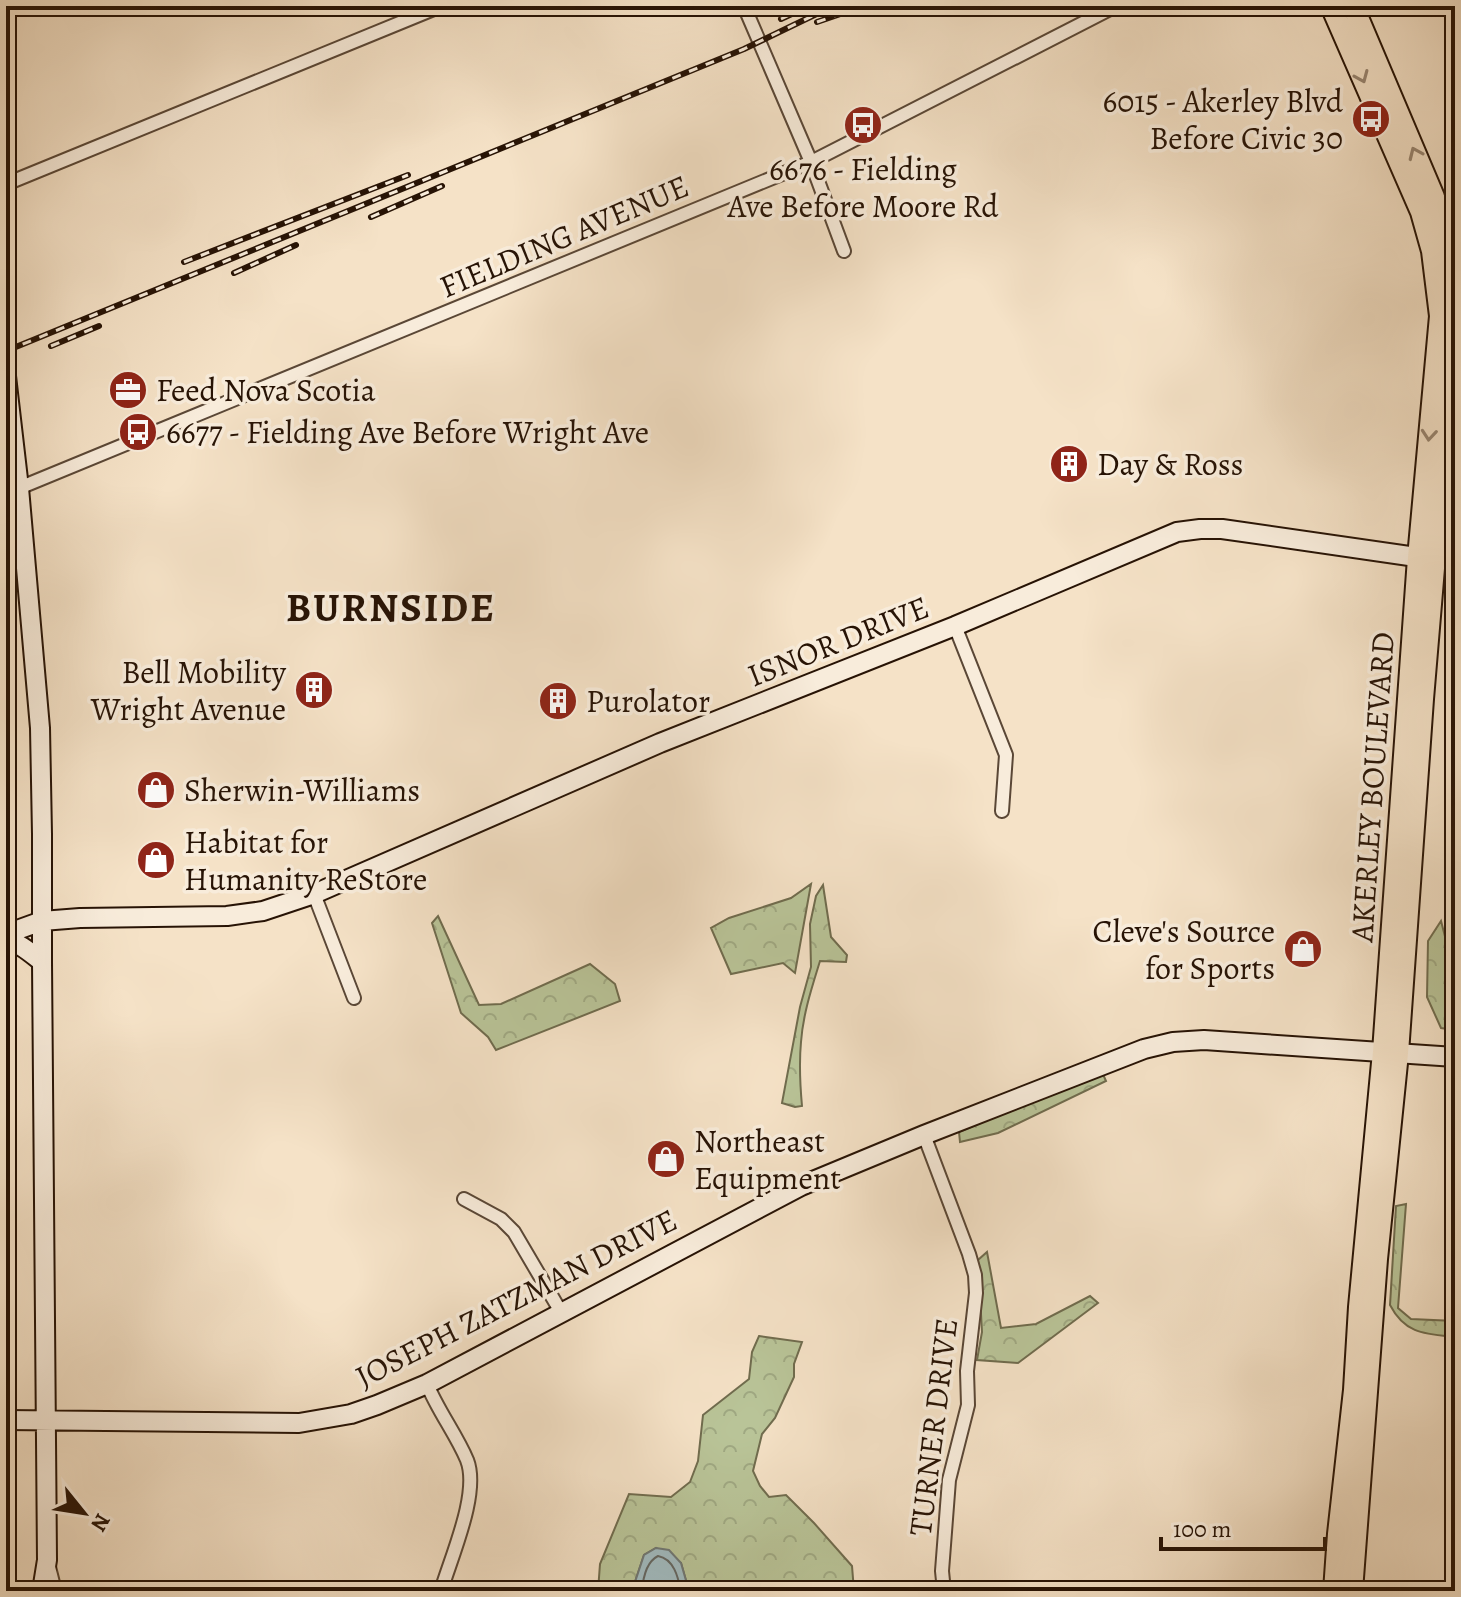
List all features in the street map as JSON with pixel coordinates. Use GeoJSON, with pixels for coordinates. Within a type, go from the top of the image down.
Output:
{"type":"FeatureCollection","features":[{"type":"Feature","properties":{"kind":"main road","name":"AKERLEY BOULEVARD"},"geometry":{"type":"LineString","coordinates":[[1331,6],[1421,212],[1432,251],[1440,316],[1426,559],[1352,1591]]}},
{"type":"Feature","properties":{"kind":"main road","name":"AKERLEY BOULEVARD"},"geometry":{"type":"LineString","coordinates":[[1353,6],[1434,197],[1450,246],[1454,321],[1426,559]]}},
{"type":"Feature","properties":{"kind":"main road","name":"AKERLEY BOULEVARD"},"geometry":{"type":"LineString","coordinates":[[1334,1591],[1361,1283],[1390,1053]]}},
{"type":"Feature","properties":{"kind":"street"},"geometry":{"type":"LineString","coordinates":[[6,184],[441,6]]}},
{"type":"Feature","properties":{"kind":"street"},"geometry":{"type":"LineString","coordinates":[[744,6],[811,162],[844,251]]}},
{"type":"Feature","properties":{"kind":"street","name":"FIELDING AVENUE"},"geometry":{"type":"LineString","coordinates":[[19,488],[811,162],[1116,6]]}},
{"type":"Feature","properties":{"kind":"street"},"geometry":{"type":"LineString","coordinates":[[7,386],[40,728],[47,1560],[42,1591]]}},
{"type":"Feature","properties":{"kind":"street","name":"ISNOR DRIVE"},"geometry":{"type":"LineString","coordinates":[[6,934],[42,921],[227,916],[263,911],[314,894],[660,743],[955,626],[1177,532],[1222,529],[1426,559]]}},
{"type":"Feature","properties":{"kind":"street"},"geometry":{"type":"LineString","coordinates":[[955,626],[1006,755],[1002,811]]}},
{"type":"Feature","properties":{"kind":"street"},"geometry":{"type":"LineString","coordinates":[[42,883],[50,898],[80,918]]}},
{"type":"Feature","properties":{"kind":"street"},"geometry":{"type":"LineString","coordinates":[[314,894],[354,998]]}},
{"type":"Feature","properties":{"kind":"street"},"geometry":{"type":"LineString","coordinates":[[6,940],[42,962]]}},
{"type":"Feature","properties":{"kind":"street","name":"JOSEPH ZATZMAN DRIVE"},"geometry":{"type":"LineString","coordinates":[[6,1420],[299,1423],[351,1414],[427,1384],[801,1186],[1144,1049],[1173,1042],[1204,1040],[1455,1057]]}},
{"type":"Feature","properties":{"kind":"street","name":"TURNER DRIVE"},"geometry":{"type":"LineString","coordinates":[[924,1135],[969,1254],[976,1293],[967,1371],[968,1405],[949,1480],[942,1571],[944,1591]]}},
{"type":"Feature","properties":{"kind":"street"},"geometry":{"type":"LineString","coordinates":[[464,1199],[501,1219],[514,1232],[561,1312]]}},
{"type":"Feature","properties":{"kind":"street"},"geometry":{"type":"LineString","coordinates":[[427,1384],[468,1462],[472,1480],[467,1510],[441,1591]]}},
{"type":"Feature","properties":{"kind":"street"},"geometry":{"type":"LineString","coordinates":[[47,1560],[55,1591]]}},
{"type":"Feature","properties":{"kind":"green space"},"geometry":{"type":"Polygon","coordinates":[[[811,884],[795,973],[783,963],[731,974],[711,928],[729,918],[791,898],[811,884]]]}},
{"type":"Feature","properties":{"kind":"green space"},"geometry":{"type":"Polygon","coordinates":[[[823,885],[831,937],[847,955],[846,962],[820,961],[802,1032],[802,1106],[795,1107],[782,1103],[800,1007],[811,967],[810,924],[816,896],[823,885]]]}},
{"type":"Feature","properties":{"kind":"green space"},"geometry":{"type":"Polygon","coordinates":[[[438,916],[479,1005],[501,1004],[590,964],[615,984],[620,1001],[496,1050],[488,1037],[461,1013],[432,923],[438,916]]]}},
{"type":"Feature","properties":{"kind":"green space"},"geometry":{"type":"Polygon","coordinates":[[[1441,921],[1455,975],[1455,1030],[1441,1028],[1427,997],[1428,941],[1441,921]]]}},
{"type":"Feature","properties":{"kind":"green space"},"geometry":{"type":"Polygon","coordinates":[[[1102,1072],[1106,1081],[998,1133],[960,1142],[959,1132],[1102,1072]]]}},
{"type":"Feature","properties":{"kind":"green space"},"geometry":{"type":"Polygon","coordinates":[[[1406,1204],[1398,1308],[1411,1319],[1455,1321],[1455,1337],[1417,1331],[1402,1322],[1390,1305],[1396,1206],[1406,1204]]]}},
{"type":"Feature","properties":{"kind":"green space"},"geometry":{"type":"Polygon","coordinates":[[[987,1252],[1001,1328],[1036,1324],[1090,1296],[1098,1303],[1018,1363],[977,1360],[982,1332],[978,1260],[987,1252]]]}},
{"type":"Feature","properties":{"kind":"green space"},"geometry":{"type":"Polygon","coordinates":[[[759,1336],[802,1342],[794,1364],[794,1377],[775,1418],[762,1434],[753,1471],[769,1497],[786,1495],[852,1566],[854,1591],[689,1591],[681,1563],[656,1548],[644,1555],[634,1591],[598,1591],[600,1564],[629,1494],[671,1497],[690,1482],[698,1461],[703,1415],[749,1379],[752,1352],[759,1336]]]}},
{"type":"Feature","properties":{"kind":"water"},"geometry":{"type":"Polygon","coordinates":[[[656,1548],[669,1550],[681,1563],[689,1591],[634,1591],[644,1555],[656,1548]]]}},
{"type":"Feature","properties":{"kind":"railway"},"geometry":{"type":"LineString","coordinates":[[781,19],[809,6]]}},
{"type":"Feature","properties":{"kind":"railway"},"geometry":{"type":"LineString","coordinates":[[6,351],[744,49],[833,6]]}},
{"type":"Feature","properties":{"kind":"railway"},"geometry":{"type":"LineString","coordinates":[[817,22],[864,6]]}},
{"type":"Feature","properties":{"kind":"railway"},"geometry":{"type":"LineString","coordinates":[[184,262],[408,175]]}},
{"type":"Feature","properties":{"kind":"railway"},"geometry":{"type":"LineString","coordinates":[[371,217],[442,186]]}},
{"type":"Feature","properties":{"kind":"railway"},"geometry":{"type":"LineString","coordinates":[[234,273],[296,245]]}},
{"type":"Feature","properties":{"kind":"railway"},"geometry":{"type":"LineString","coordinates":[[51,346],[99,326]]}},
{"type":"Feature","properties":{"kind":"place","name":"6015 - Akerley Blvd Before Civic 30"},"geometry":{"type":"Point","coordinates":[1371,119]}},
{"type":"Feature","properties":{"kind":"place","name":"6676 - Fielding Ave Before Moore Rd"},"geometry":{"type":"Point","coordinates":[863,125]}},
{"type":"Feature","properties":{"kind":"place","name":"Feed Nova Scotia"},"geometry":{"type":"Point","coordinates":[128,390]}},
{"type":"Feature","properties":{"kind":"place","name":"6677 - Fielding Ave Before Wright Ave"},"geometry":{"type":"Point","coordinates":[138,432]}},
{"type":"Feature","properties":{"kind":"place","name":"Day & Ross"},"geometry":{"type":"Point","coordinates":[1069,464]}},
{"type":"Feature","properties":{"kind":"place","name":"Bell Mobility Wright Avenue"},"geometry":{"type":"Point","coordinates":[314,690]}},
{"type":"Feature","properties":{"kind":"place","name":"Purolator"},"geometry":{"type":"Point","coordinates":[558,701]}},
{"type":"Feature","properties":{"kind":"place","name":"Sherwin-Williams"},"geometry":{"type":"Point","coordinates":[156,790]}},
{"type":"Feature","properties":{"kind":"place","name":"Habitat for Humanity ReStore"},"geometry":{"type":"Point","coordinates":[156,860]}},
{"type":"Feature","properties":{"kind":"place","name":"Cleve's Source for Sports"},"geometry":{"type":"Point","coordinates":[1303,949]}},
{"type":"Feature","properties":{"kind":"place","name":"Northeast Equipment"},"geometry":{"type":"Point","coordinates":[666,1159]}},
{"type":"Feature","properties":{"kind":"district","name":"BURNSIDE"},"geometry":{"type":"Point","coordinates":[391,607]}}]}
